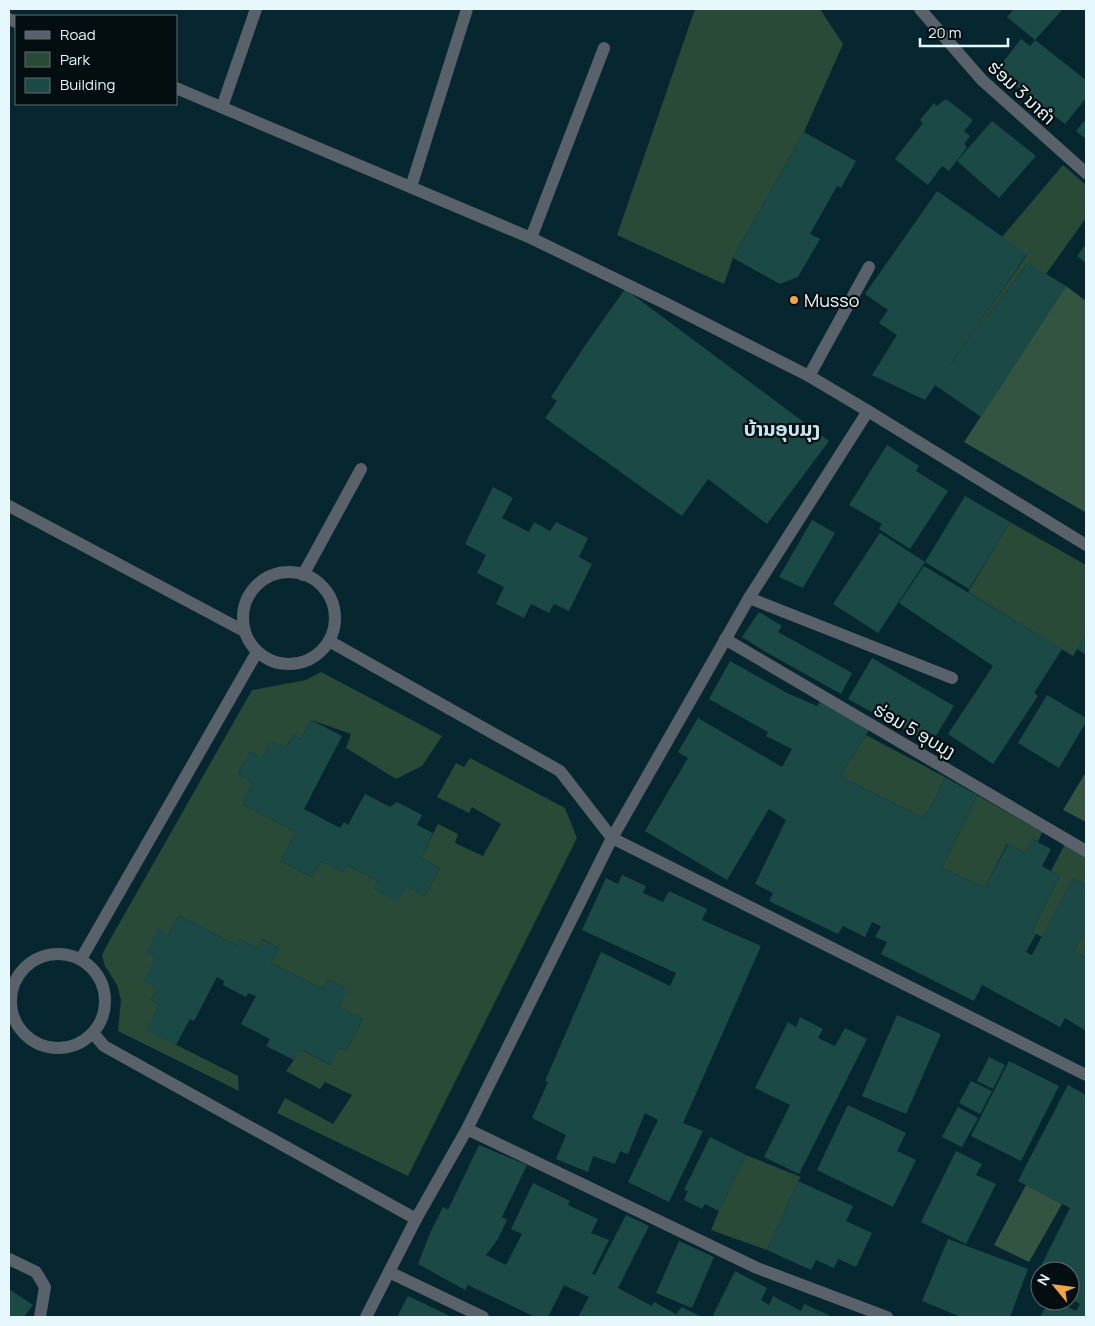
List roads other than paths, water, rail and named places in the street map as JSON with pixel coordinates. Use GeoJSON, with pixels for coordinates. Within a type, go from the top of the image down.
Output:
{"type":"FeatureCollection","features":[{"type":"Feature","properties":{"kind":"street"},"geometry":{"type":"LineString","coordinates":[[222,107],[256,9]]}},
{"type":"Feature","properties":{"kind":"street"},"geometry":{"type":"LineString","coordinates":[[411,187],[467,9]]}},
{"type":"Feature","properties":{"kind":"street","name":"ຮ່ອມ 3 ນາຄຳ"},"geometry":{"type":"LineString","coordinates":[[920,9],[982,80],[1086,173]]}},
{"type":"Feature","properties":{"kind":"street"},"geometry":{"type":"LineString","coordinates":[[531,238],[604,48]]}},
{"type":"Feature","properties":{"kind":"street"},"geometry":{"type":"LineString","coordinates":[[178,89],[531,238],[670,304],[809,376],[868,410],[1086,545]]}},
{"type":"Feature","properties":{"kind":"street"},"geometry":{"type":"LineString","coordinates":[[809,376],[869,267]]}},
{"type":"Feature","properties":{"kind":"street"},"geometry":{"type":"LineString","coordinates":[[366,1317],[416,1219],[467,1129],[612,838],[749,598],[868,410]]}},
{"type":"Feature","properties":{"kind":"street"},"geometry":{"type":"LineString","coordinates":[[303,575],[361,469]]}},
{"type":"Feature","properties":{"kind":"street"},"geometry":{"type":"LineString","coordinates":[[9,506],[244,631]]}},
{"type":"Feature","properties":{"kind":"street"},"geometry":{"type":"LineString","coordinates":[[280,573],[303,575],[321,586],[330,598],[334,612],[334,627],[329,641],[320,653],[306,661],[291,665],[275,663],[261,656],[250,645],[244,631],[242,615],[246,600],[254,587],[266,578],[280,573]]}},
{"type":"Feature","properties":{"kind":"street"},"geometry":{"type":"LineString","coordinates":[[749,598],[952,678]]}},
{"type":"Feature","properties":{"kind":"street","name":"ຮ່ອມ 5 ອຸບມຸງ"},"geometry":{"type":"LineString","coordinates":[[725,639],[1086,851]]}},
{"type":"Feature","properties":{"kind":"street"},"geometry":{"type":"LineString","coordinates":[[329,641],[560,771],[612,838],[1086,1075]]}},
{"type":"Feature","properties":{"kind":"street"},"geometry":{"type":"LineString","coordinates":[[81,959],[258,652]]}},
{"type":"Feature","properties":{"kind":"street"},"geometry":{"type":"LineString","coordinates":[[51,954],[66,954],[81,959],[93,968],[102,982],[106,997],[104,1012],[98,1027],[87,1039],[73,1046],[58,1049],[42,1046],[28,1038],[18,1027],[12,1012],[10,996],[15,981],[24,968],[36,959],[51,954]]}},
{"type":"Feature","properties":{"kind":"street"},"geometry":{"type":"LineString","coordinates":[[93,1033],[104,1046],[416,1219]]}},
{"type":"Feature","properties":{"kind":"street"},"geometry":{"type":"LineString","coordinates":[[467,1129],[757,1268],[887,1317]]}},
{"type":"Feature","properties":{"kind":"street"},"geometry":{"type":"LineString","coordinates":[[9,1259],[36,1272],[45,1287],[40,1317]]}},
{"type":"Feature","properties":{"kind":"street"},"geometry":{"type":"LineString","coordinates":[[389,1272],[484,1317]]}},
{"type":"Feature","properties":{"kind":"place","name":"Musso"},"geometry":{"type":"Point","coordinates":[794,300]}},
{"type":"Feature","properties":{"kind":"district","name":"ບ້ານອຸບມຸງ"},"geometry":{"type":"Point","coordinates":[782,428]}}]}
